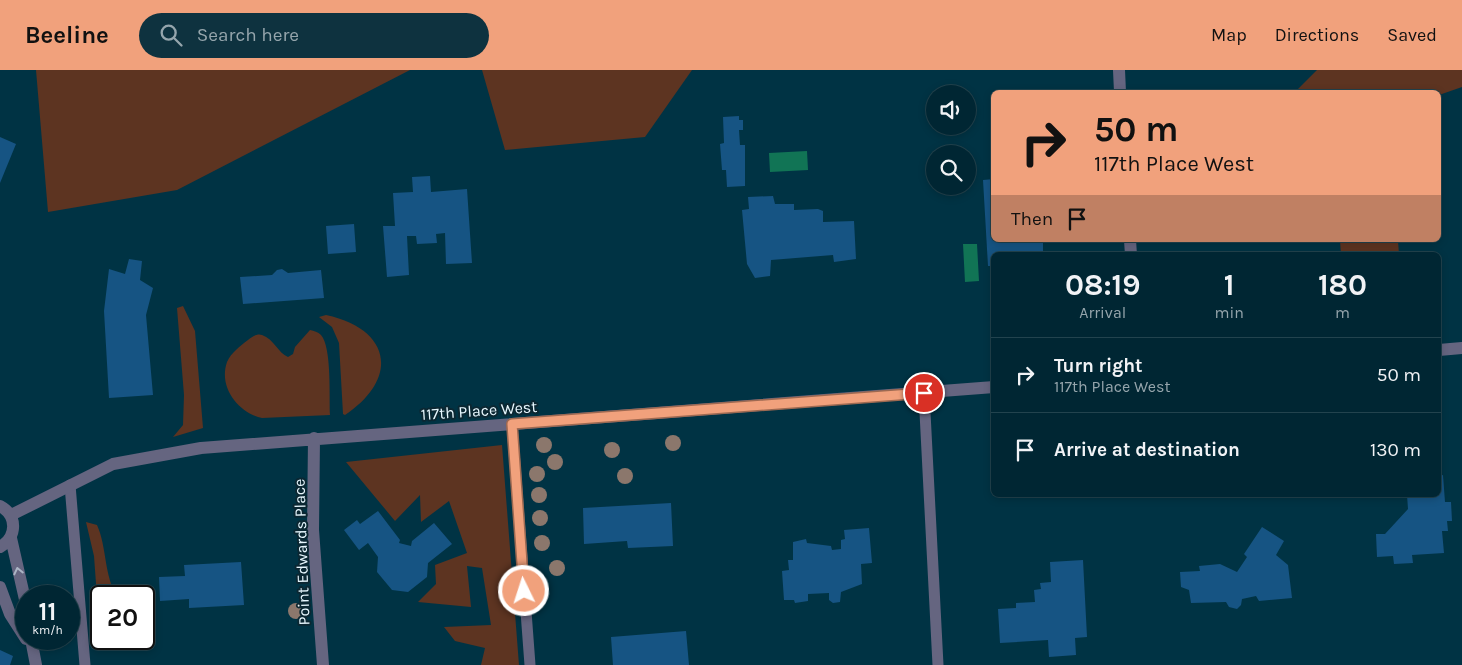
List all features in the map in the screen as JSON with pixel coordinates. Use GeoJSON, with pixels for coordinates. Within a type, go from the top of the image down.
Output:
{"type":"FeatureCollection","features":[{"type":"Feature","properties":{"kind":"street"},"geometry":{"type":"LineString","coordinates":[[1119,70],[1120,90]]}},
{"type":"Feature","properties":{"kind":"street"},"geometry":{"type":"LineString","coordinates":[[1441,350],[1462,348]]}},
{"type":"Feature","properties":{"kind":"street","name":"117th Place West"},"geometry":{"type":"LineString","coordinates":[[11,516],[113,464],[201,448],[991,387]]}},
{"type":"Feature","properties":{"kind":"street","name":"Point Edwards Place"},"geometry":{"type":"LineString","coordinates":[[314,438],[314,530],[323,665]]}},
{"type":"Feature","properties":{"kind":"street"},"geometry":{"type":"LineString","coordinates":[[0,506],[11,516],[14,527],[11,538],[22,585]]}},
{"type":"Feature","properties":{"kind":"street"},"geometry":{"type":"LineString","coordinates":[[0,547],[11,538]]}},
{"type":"Feature","properties":{"kind":"street"},"geometry":{"type":"LineString","coordinates":[[0,587],[10,614],[15,621]]}},
{"type":"Feature","properties":{"kind":"street"},"geometry":{"type":"LineString","coordinates":[[32,650],[36,665]]}},
{"type":"Feature","properties":{"kind":"lane"},"geometry":{"type":"LineString","coordinates":[[924,393],[938,665]]}},
{"type":"Feature","properties":{"kind":"lane"},"geometry":{"type":"LineString","coordinates":[[512,424],[530,665]]}},
{"type":"Feature","properties":{"kind":"lane"},"geometry":{"type":"LineString","coordinates":[[70,485],[85,665]]}},
{"type":"Feature","properties":{"kind":"shaded area"},"geometry":{"type":"Polygon","coordinates":[[[36,70],[410,70],[177,190],[48,212],[36,70]]]}},
{"type":"Feature","properties":{"kind":"shaded area"},"geometry":{"type":"Polygon","coordinates":[[[482,70],[692,70],[645,137],[505,150],[482,70]]]}},
{"type":"Feature","properties":{"kind":"shaded area"},"geometry":{"type":"Polygon","coordinates":[[[1317,70],[1462,70],[1462,87],[1441,94],[1441,90],[1297,90],[1317,70]]]}},
{"type":"Feature","properties":{"kind":"shaded area"},"geometry":{"type":"Polygon","coordinates":[[[807,151],[808,170],[770,172],[769,153],[807,151]]]}},
{"type":"Feature","properties":{"kind":"shaded area"},"geometry":{"type":"Polygon","coordinates":[[[1340,242],[1398,242],[1399,252],[1341,252],[1340,242]]]}},
{"type":"Feature","properties":{"kind":"shaded area"},"geometry":{"type":"Polygon","coordinates":[[[963,244],[977,244],[979,281],[965,282],[963,244]]]}},
{"type":"Feature","properties":{"kind":"shaded area"},"geometry":{"type":"Polygon","coordinates":[[[183,306],[195,331],[203,428],[173,437],[183,425],[184,395],[177,308],[183,306]]]}},
{"type":"Feature","properties":{"kind":"shaded area"},"geometry":{"type":"Polygon","coordinates":[[[326,315],[348,322],[364,331],[375,343],[380,356],[380,371],[374,386],[363,401],[345,415],[343,414],[339,343],[332,327],[319,317],[326,315]]]}},
{"type":"Feature","properties":{"kind":"shaded area"},"geometry":{"type":"Polygon","coordinates":[[[310,330],[317,332],[325,341],[329,373],[330,415],[262,418],[238,405],[232,398],[225,381],[227,362],[233,353],[251,338],[260,335],[270,340],[288,357],[293,354],[295,347],[310,330]]]}},
{"type":"Feature","properties":{"kind":"shaded area"},"geometry":{"type":"Polygon","coordinates":[[[502,445],[519,665],[481,665],[485,648],[455,641],[444,627],[491,625],[482,568],[467,566],[471,607],[418,602],[436,584],[435,565],[467,553],[449,501],[421,522],[420,495],[395,521],[346,462],[502,445]]]}},
{"type":"Feature","properties":{"kind":"shaded area"},"geometry":{"type":"Polygon","coordinates":[[[86,522],[97,525],[112,585],[96,585],[94,556],[86,522]]]}},
{"type":"Feature","properties":{"kind":"building"},"geometry":{"type":"Polygon","coordinates":[[[739,116],[739,120],[743,120],[743,130],[739,130],[740,145],[745,145],[745,186],[727,187],[726,170],[722,170],[720,144],[724,143],[723,117],[739,116]]]}},
{"type":"Feature","properties":{"kind":"building"},"geometry":{"type":"Polygon","coordinates":[[[0,137],[16,144],[0,183],[0,137]]]}},
{"type":"Feature","properties":{"kind":"building"},"geometry":{"type":"Polygon","coordinates":[[[430,176],[431,192],[467,189],[472,263],[446,264],[445,233],[436,234],[437,243],[417,244],[416,236],[407,236],[409,275],[387,277],[383,226],[395,226],[393,193],[413,192],[412,177],[430,176]]]}},
{"type":"Feature","properties":{"kind":"building"},"geometry":{"type":"Polygon","coordinates":[[[991,179],[991,242],[1043,242],[1043,252],[991,252],[991,266],[988,266],[983,180],[991,179]]]}},
{"type":"Feature","properties":{"kind":"building"},"geometry":{"type":"Polygon","coordinates":[[[773,196],[775,204],[794,204],[794,210],[818,209],[823,211],[823,222],[854,221],[856,259],[834,262],[833,255],[771,260],[770,276],[755,278],[747,264],[742,210],[749,209],[748,197],[773,196]]]}},
{"type":"Feature","properties":{"kind":"building"},"geometry":{"type":"Polygon","coordinates":[[[354,224],[356,252],[328,254],[326,226],[354,224]]]}},
{"type":"Feature","properties":{"kind":"building"},"geometry":{"type":"Polygon","coordinates":[[[129,259],[142,261],[140,280],[153,288],[146,315],[153,395],[109,398],[104,311],[109,269],[125,274],[129,259]]]}},
{"type":"Feature","properties":{"kind":"building"},"geometry":{"type":"Polygon","coordinates":[[[282,269],[288,273],[321,270],[324,298],[243,304],[240,277],[272,275],[277,270],[282,269]]]}},
{"type":"Feature","properties":{"kind":"building"},"geometry":{"type":"Polygon","coordinates":[[[1443,475],[1445,502],[1451,502],[1452,521],[1447,521],[1448,531],[1442,531],[1444,553],[1412,555],[1413,563],[1394,564],[1393,556],[1377,557],[1376,534],[1385,534],[1408,509],[1407,497],[1441,497],[1441,476],[1443,475]]]}},
{"type":"Feature","properties":{"kind":"building"},"geometry":{"type":"Polygon","coordinates":[[[671,503],[673,546],[628,548],[627,541],[584,544],[583,508],[671,503]]]}},
{"type":"Feature","properties":{"kind":"building"},"geometry":{"type":"Polygon","coordinates":[[[378,511],[400,540],[399,543],[411,546],[412,541],[434,523],[452,544],[428,563],[427,577],[408,592],[392,590],[377,572],[378,557],[368,543],[359,550],[344,530],[357,520],[360,524],[378,511]]]}},
{"type":"Feature","properties":{"kind":"building"},"geometry":{"type":"Polygon","coordinates":[[[1262,527],[1284,541],[1276,555],[1288,565],[1292,598],[1259,601],[1256,596],[1242,599],[1241,605],[1237,609],[1229,607],[1226,602],[1191,603],[1189,590],[1181,587],[1180,572],[1200,571],[1199,566],[1220,564],[1237,572],[1247,557],[1244,554],[1262,527]]]}},
{"type":"Feature","properties":{"kind":"building"},"geometry":{"type":"Polygon","coordinates":[[[869,528],[872,563],[861,564],[862,584],[841,592],[840,602],[833,603],[829,600],[829,593],[808,594],[808,601],[795,603],[794,600],[784,600],[782,571],[789,570],[788,560],[793,560],[793,542],[806,539],[807,543],[831,546],[832,550],[841,549],[841,540],[845,539],[844,530],[869,528]]]}},
{"type":"Feature","properties":{"kind":"building"},"geometry":{"type":"Polygon","coordinates":[[[1083,560],[1087,637],[1075,638],[1076,655],[1049,657],[1048,640],[1000,643],[998,609],[1016,608],[1016,603],[1035,602],[1034,590],[1041,589],[1040,583],[1051,582],[1050,562],[1083,560]]]}},
{"type":"Feature","properties":{"kind":"building"},"geometry":{"type":"Polygon","coordinates":[[[241,562],[244,605],[189,608],[189,599],[160,601],[159,577],[185,576],[184,565],[241,562]]]}},
{"type":"Feature","properties":{"kind":"building"},"geometry":{"type":"Polygon","coordinates":[[[686,631],[689,665],[613,665],[611,637],[686,631]]]}},
{"type":"Feature","properties":{"kind":"building"},"geometry":{"type":"Polygon","coordinates":[[[0,650],[13,656],[10,665],[0,665],[0,650]]]}},
{"type":"Feature","properties":{"kind":"route"},"geometry":{"type":"LineString","coordinates":[[524,591],[512,424],[924,393]]}}]}
